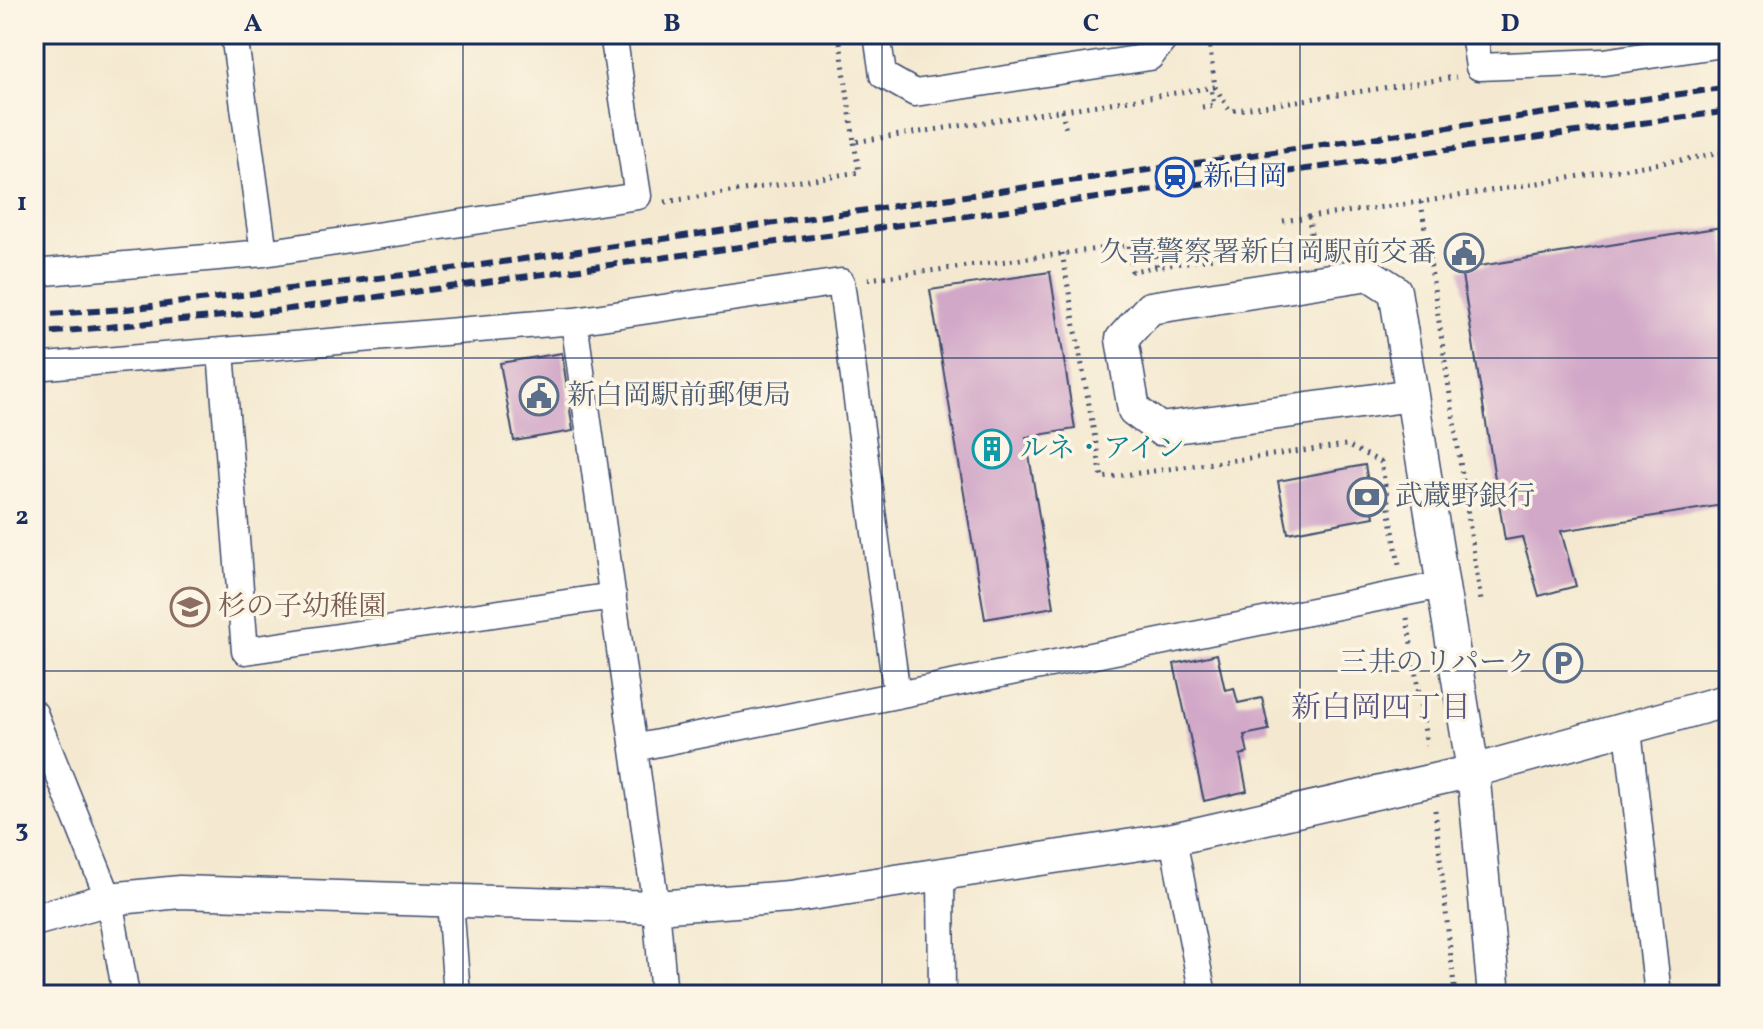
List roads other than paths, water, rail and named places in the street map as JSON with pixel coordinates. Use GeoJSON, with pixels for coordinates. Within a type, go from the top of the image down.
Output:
{"type":"FeatureCollection","features":[{"type":"Feature","properties":{"kind":"street"},"geometry":{"type":"LineString","coordinates":[[234,34],[264,253]]}},
{"type":"Feature","properties":{"kind":"street"},"geometry":{"type":"LineString","coordinates":[[34,273],[264,253],[638,196],[613,34]]}},
{"type":"Feature","properties":{"kind":"street"},"geometry":{"type":"LineString","coordinates":[[877,34],[883,75],[915,93],[1150,57],[1168,34]]}},
{"type":"Feature","properties":{"kind":"street"},"geometry":{"type":"LineString","coordinates":[[1474,34],[1479,67],[1604,62],[1729,43]]}},
{"type":"Feature","properties":{"kind":"street"},"geometry":{"type":"LineString","coordinates":[[1412,395],[1160,429],[1134,410],[1122,339],[1150,308],[1369,274],[1395,291],[1412,395],[1442,585],[1473,771],[1494,995]]}},
{"type":"Feature","properties":{"kind":"street"},"geometry":{"type":"LineString","coordinates":[[34,367],[574,321],[841,282],[897,695]]}},
{"type":"Feature","properties":{"kind":"street"},"geometry":{"type":"LineString","coordinates":[[574,321],[656,907],[664,995]]}},
{"type":"Feature","properties":{"kind":"street"},"geometry":{"type":"LineString","coordinates":[[221,352],[245,651],[613,596]]}},
{"type":"Feature","properties":{"kind":"street"},"geometry":{"type":"LineString","coordinates":[[634,748],[1442,585]]}},
{"type":"Feature","properties":{"kind":"street"},"geometry":{"type":"LineString","coordinates":[[34,920],[109,899],[180,892],[656,907],[790,897],[1173,839],[1473,771],[1729,700]]}},
{"type":"Feature","properties":{"kind":"street"},"geometry":{"type":"LineString","coordinates":[[34,713],[109,899],[126,995]]}},
{"type":"Feature","properties":{"kind":"street"},"geometry":{"type":"LineString","coordinates":[[1628,730],[1658,995]]}},
{"type":"Feature","properties":{"kind":"street"},"geometry":{"type":"LineString","coordinates":[[1173,839],[1203,995]]}},
{"type":"Feature","properties":{"kind":"street"},"geometry":{"type":"LineString","coordinates":[[941,873],[942,995]]}},
{"type":"Feature","properties":{"kind":"street"},"geometry":{"type":"LineString","coordinates":[[450,901],[457,995]]}},
{"type":"Feature","properties":{"kind":"railway"},"geometry":{"type":"LineString","coordinates":[[34,315],[127,309],[460,268],[1729,87]]}},
{"type":"Feature","properties":{"kind":"railway"},"geometry":{"type":"LineString","coordinates":[[34,334],[275,311],[1729,111]]}},
{"type":"Feature","properties":{"kind":"place","name":"新白岡"},"geometry":{"type":"Point","coordinates":[1175,177]}},
{"type":"Feature","properties":{"kind":"place","name":"久喜警察署新白岡駅前交番"},"geometry":{"type":"Point","coordinates":[1464,253]}},
{"type":"Feature","properties":{"kind":"place","name":"新白岡駅前郵便局"},"geometry":{"type":"Point","coordinates":[539,396]}},
{"type":"Feature","properties":{"kind":"place","name":"ルネ・アイン"},"geometry":{"type":"Point","coordinates":[992,449]}},
{"type":"Feature","properties":{"kind":"place","name":"武蔵野銀行"},"geometry":{"type":"Point","coordinates":[1367,497]}},
{"type":"Feature","properties":{"kind":"place","name":"杉の子幼稚園"},"geometry":{"type":"Point","coordinates":[190,607]}},
{"type":"Feature","properties":{"kind":"place","name":"三井のリパーク"},"geometry":{"type":"Point","coordinates":[1563,663]}},
{"type":"Feature","properties":{"kind":"district","name":"新白岡四丁目"},"geometry":{"type":"Point","coordinates":[1381,709]}}]}
